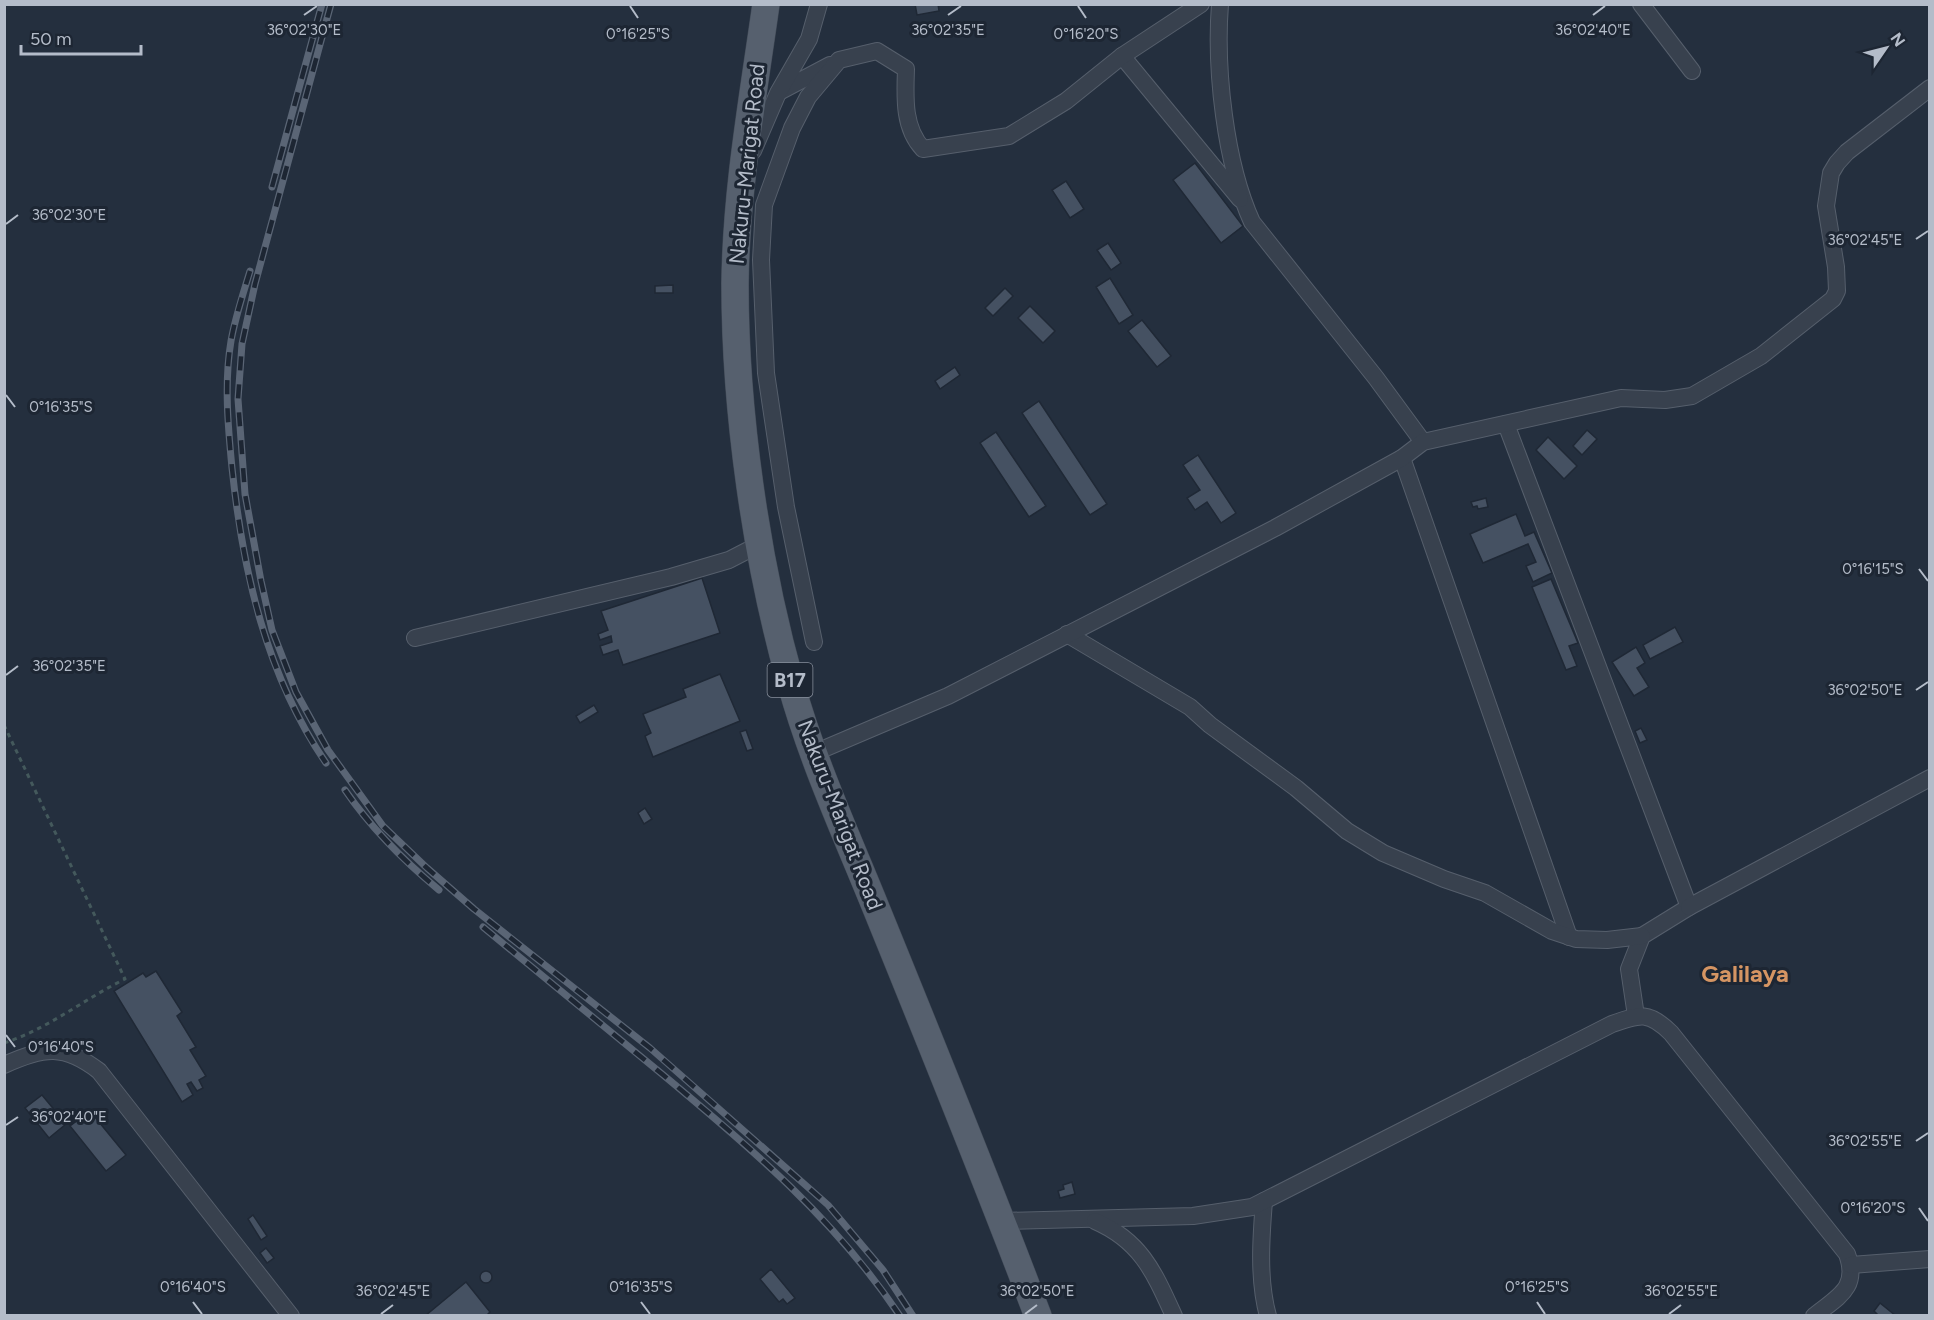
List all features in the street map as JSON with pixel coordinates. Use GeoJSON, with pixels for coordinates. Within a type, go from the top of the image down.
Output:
{"type":"FeatureCollection","features":[{"type":"Feature","properties":{"kind":"main road","name":"Nakuru-Marigat Road"},"geometry":{"type":"LineString","coordinates":[[766,4],[742,177],[735,283],[739,373],[749,476],[760,544],[790,684],[814,753],[1038,1316]]}},
{"type":"Feature","properties":{"kind":"street"},"geometry":{"type":"LineString","coordinates":[[742,177],[778,93],[809,39],[819,4]]}},
{"type":"Feature","properties":{"kind":"street"},"geometry":{"type":"LineString","coordinates":[[778,93],[839,60],[877,51],[906,69],[906,110],[912,138],[923,149],[1009,136],[1066,101],[1122,56],[1201,4]]}},
{"type":"Feature","properties":{"kind":"street"},"geometry":{"type":"LineString","coordinates":[[1220,4],[1217,42],[1225,108],[1243,203],[1251,222],[1376,378],[1423,442]]}},
{"type":"Feature","properties":{"kind":"street"},"geometry":{"type":"LineString","coordinates":[[1641,4],[1692,70]]}},
{"type":"Feature","properties":{"kind":"street"},"geometry":{"type":"LineString","coordinates":[[1122,56],[1243,203]]}},
{"type":"Feature","properties":{"kind":"street"},"geometry":{"type":"LineString","coordinates":[[814,642],[786,507],[766,373],[761,260],[764,205],[792,128],[808,97],[839,60]]}},
{"type":"Feature","properties":{"kind":"street"},"geometry":{"type":"LineString","coordinates":[[814,753],[948,696],[1275,528],[1402,458],[1423,442],[1621,398],[1665,400],[1692,396],[1761,356],[1833,299],[1838,284],[1826,206],[1831,173],[1847,152],[1929,88]]}},
{"type":"Feature","properties":{"kind":"street"},"geometry":{"type":"LineString","coordinates":[[1506,424],[1689,907]]}},
{"type":"Feature","properties":{"kind":"street"},"geometry":{"type":"LineString","coordinates":[[1402,458],[1569,937]]}},
{"type":"Feature","properties":{"kind":"street"},"geometry":{"type":"LineString","coordinates":[[415,638],[671,577],[729,560],[760,544]]}},
{"type":"Feature","properties":{"kind":"street"},"geometry":{"type":"LineString","coordinates":[[1067,634],[1190,707],[1356,837],[1393,857],[1485,893],[1552,932],[1569,937],[1607,940],[1642,936],[1689,907],[1929,778]]}},
{"type":"Feature","properties":{"kind":"street"},"geometry":{"type":"LineString","coordinates":[[1636,1016],[1629,969],[1642,936]]}},
{"type":"Feature","properties":{"kind":"street"},"geometry":{"type":"LineString","coordinates":[[1002,1221],[1192,1216],[1252,1208],[1612,1024],[1636,1016],[1652,1016],[1671,1033],[1842,1245],[1851,1265],[1852,1275],[1849,1286],[1814,1316]]}},
{"type":"Feature","properties":{"kind":"street"},"geometry":{"type":"LineString","coordinates":[[4,1065],[26,1055],[54,1050],[80,1056],[99,1071],[291,1316]]}},
{"type":"Feature","properties":{"kind":"street"},"geometry":{"type":"LineString","coordinates":[[1264,1201],[1261,1235],[1265,1303],[1268,1316]]}},
{"type":"Feature","properties":{"kind":"street"},"geometry":{"type":"LineString","coordinates":[[1091,1219],[1110,1227],[1131,1242],[1152,1267],[1174,1316]]}},
{"type":"Feature","properties":{"kind":"street"},"geometry":{"type":"LineString","coordinates":[[1851,1265],[1929,1259]]}},
{"type":"Feature","properties":{"kind":"path"},"geometry":{"type":"LineString","coordinates":[[4,725],[125,979],[29,1035],[4,1043]]}},
{"type":"Feature","properties":{"kind":"building"},"geometry":{"type":"Polygon","coordinates":[[[915,4],[938,4],[939,11],[917,15],[915,4]]]}},
{"type":"Feature","properties":{"kind":"building"},"geometry":{"type":"Polygon","coordinates":[[[1195,163],[1243,226],[1221,243],[1173,180],[1195,163]]]}},
{"type":"Feature","properties":{"kind":"building"},"geometry":{"type":"Polygon","coordinates":[[[1066,181],[1084,209],[1070,218],[1052,190],[1066,181]]]}},
{"type":"Feature","properties":{"kind":"building"},"geometry":{"type":"Polygon","coordinates":[[[1108,243],[1121,263],[1111,270],[1097,250],[1108,243]]]}},
{"type":"Feature","properties":{"kind":"building"},"geometry":{"type":"Polygon","coordinates":[[[1110,278],[1133,315],[1119,324],[1096,287],[1110,278]]]}},
{"type":"Feature","properties":{"kind":"building"},"geometry":{"type":"Polygon","coordinates":[[[673,285],[673,293],[655,293],[655,286],[673,285]]]}},
{"type":"Feature","properties":{"kind":"building"},"geometry":{"type":"Polygon","coordinates":[[[1005,288],[1013,296],[993,316],[985,308],[1005,288]]]}},
{"type":"Feature","properties":{"kind":"building"},"geometry":{"type":"Polygon","coordinates":[[[1030,306],[1055,331],[1043,343],[1018,318],[1030,306]]]}},
{"type":"Feature","properties":{"kind":"building"},"geometry":{"type":"Polygon","coordinates":[[[1142,320],[1171,356],[1157,367],[1128,331],[1142,320]]]}},
{"type":"Feature","properties":{"kind":"building"},"geometry":{"type":"Polygon","coordinates":[[[955,367],[960,375],[940,389],[935,381],[955,367]]]}},
{"type":"Feature","properties":{"kind":"building"},"geometry":{"type":"Polygon","coordinates":[[[1039,401],[1107,504],[1090,515],[1022,413],[1039,401]]]}},
{"type":"Feature","properties":{"kind":"building"},"geometry":{"type":"Polygon","coordinates":[[[1587,430],[1597,439],[1582,455],[1573,446],[1587,430]]]}},
{"type":"Feature","properties":{"kind":"building"},"geometry":{"type":"Polygon","coordinates":[[[996,432],[1046,506],[1029,517],[980,443],[996,432]]]}},
{"type":"Feature","properties":{"kind":"building"},"geometry":{"type":"Polygon","coordinates":[[[1548,437],[1577,466],[1564,479],[1536,450],[1548,437]]]}},
{"type":"Feature","properties":{"kind":"building"},"geometry":{"type":"Polygon","coordinates":[[[1198,455],[1236,513],[1221,523],[1207,502],[1195,510],[1187,498],[1200,490],[1183,465],[1198,455]]]}},
{"type":"Feature","properties":{"kind":"building"},"geometry":{"type":"Polygon","coordinates":[[[1486,498],[1488,507],[1478,509],[1477,506],[1473,507],[1471,502],[1486,498]]]}},
{"type":"Feature","properties":{"kind":"building"},"geometry":{"type":"Polygon","coordinates":[[[1516,514],[1525,536],[1534,532],[1552,573],[1533,582],[1526,566],[1536,562],[1528,544],[1483,563],[1470,534],[1516,514]]]}},
{"type":"Feature","properties":{"kind":"building"},"geometry":{"type":"Polygon","coordinates":[[[702,578],[720,633],[623,665],[618,650],[603,655],[600,646],[612,642],[611,636],[600,640],[598,634],[608,630],[601,611],[702,578]]]}},
{"type":"Feature","properties":{"kind":"building"},"geometry":{"type":"Polygon","coordinates":[[[1551,579],[1578,643],[1569,646],[1577,666],[1566,670],[1532,587],[1551,579]]]}},
{"type":"Feature","properties":{"kind":"building"},"geometry":{"type":"Polygon","coordinates":[[[1675,627],[1683,642],[1650,659],[1643,645],[1675,627]]]}},
{"type":"Feature","properties":{"kind":"building"},"geometry":{"type":"Polygon","coordinates":[[[1636,647],[1645,663],[1637,668],[1649,687],[1634,696],[1612,662],[1636,647]]]}},
{"type":"Feature","properties":{"kind":"building"},"geometry":{"type":"Polygon","coordinates":[[[720,674],[740,721],[653,757],[645,736],[651,733],[643,714],[686,697],[683,689],[720,674]]]}},
{"type":"Feature","properties":{"kind":"building"},"geometry":{"type":"Polygon","coordinates":[[[594,705],[598,712],[580,723],[576,716],[594,705]]]}},
{"type":"Feature","properties":{"kind":"building"},"geometry":{"type":"Polygon","coordinates":[[[1641,728],[1647,740],[1640,743],[1635,731],[1641,728]]]}},
{"type":"Feature","properties":{"kind":"building"},"geometry":{"type":"Polygon","coordinates":[[[746,730],[753,749],[747,751],[740,732],[746,730]]]}},
{"type":"Feature","properties":{"kind":"building"},"geometry":{"type":"Polygon","coordinates":[[[645,808],[652,819],[644,824],[638,813],[645,808]]]}},
{"type":"Feature","properties":{"kind":"building"},"geometry":{"type":"Polygon","coordinates":[[[156,971],[182,1012],[177,1016],[196,1047],[190,1050],[206,1076],[199,1080],[203,1088],[197,1091],[191,1082],[187,1084],[193,1095],[182,1102],[114,991],[143,973],[146,977],[156,971]]]}},
{"type":"Feature","properties":{"kind":"building"},"geometry":{"type":"Polygon","coordinates":[[[42,1095],[66,1124],[49,1138],[25,1108],[42,1095]]]}},
{"type":"Feature","properties":{"kind":"building"},"geometry":{"type":"Polygon","coordinates":[[[90,1111],[126,1155],[106,1171],[70,1126],[90,1111]]]}},
{"type":"Feature","properties":{"kind":"building"},"geometry":{"type":"Polygon","coordinates":[[[1072,1182],[1075,1194],[1060,1198],[1058,1191],[1064,1189],[1063,1185],[1072,1182]]]}},
{"type":"Feature","properties":{"kind":"building"},"geometry":{"type":"Polygon","coordinates":[[[253,1215],[267,1236],[261,1240],[248,1219],[253,1215]]]}},
{"type":"Feature","properties":{"kind":"building"},"geometry":{"type":"Polygon","coordinates":[[[266,1248],[274,1258],[267,1263],[260,1253],[266,1248]]]}},
{"type":"Feature","properties":{"kind":"building"},"geometry":{"type":"Polygon","coordinates":[[[771,1269],[795,1298],[787,1304],[783,1299],[779,1302],[760,1279],[771,1269]]]}},
{"type":"Feature","properties":{"kind":"building"},"geometry":{"type":"Polygon","coordinates":[[[488,1271],[492,1277],[488,1283],[484,1283],[480,1275],[488,1271]]]}},
{"type":"Feature","properties":{"kind":"building"},"geometry":{"type":"Polygon","coordinates":[[[466,1282],[490,1312],[486,1316],[425,1316],[466,1282]]]}},
{"type":"Feature","properties":{"kind":"building"},"geometry":{"type":"Polygon","coordinates":[[[1880,1303],[1896,1316],[1879,1316],[1874,1311],[1880,1303]]]}},
{"type":"Feature","properties":{"kind":"railway"},"geometry":{"type":"LineString","coordinates":[[272,187],[322,4]]}},
{"type":"Feature","properties":{"kind":"railway"},"geometry":{"type":"LineString","coordinates":[[331,4],[255,284],[242,344],[238,399],[245,494],[261,581],[272,630],[296,692],[328,750],[383,826],[474,909],[650,1048],[828,1205],[883,1270],[913,1316]]}},
{"type":"Feature","properties":{"kind":"railway"},"geometry":{"type":"LineString","coordinates":[[250,271],[233,332],[227,388],[232,468],[243,546],[261,622],[273,658],[305,729],[326,763]]}},
{"type":"Feature","properties":{"kind":"railway"},"geometry":{"type":"LineString","coordinates":[[345,790],[389,843],[439,890]]}},
{"type":"Feature","properties":{"kind":"railway"},"geometry":{"type":"LineString","coordinates":[[483,927],[728,1129],[790,1186],[848,1248],[900,1316]]}},
{"type":"Feature","properties":{"kind":"district","name":"Galilaya"},"geometry":{"type":"Point","coordinates":[1745,974]}}]}
